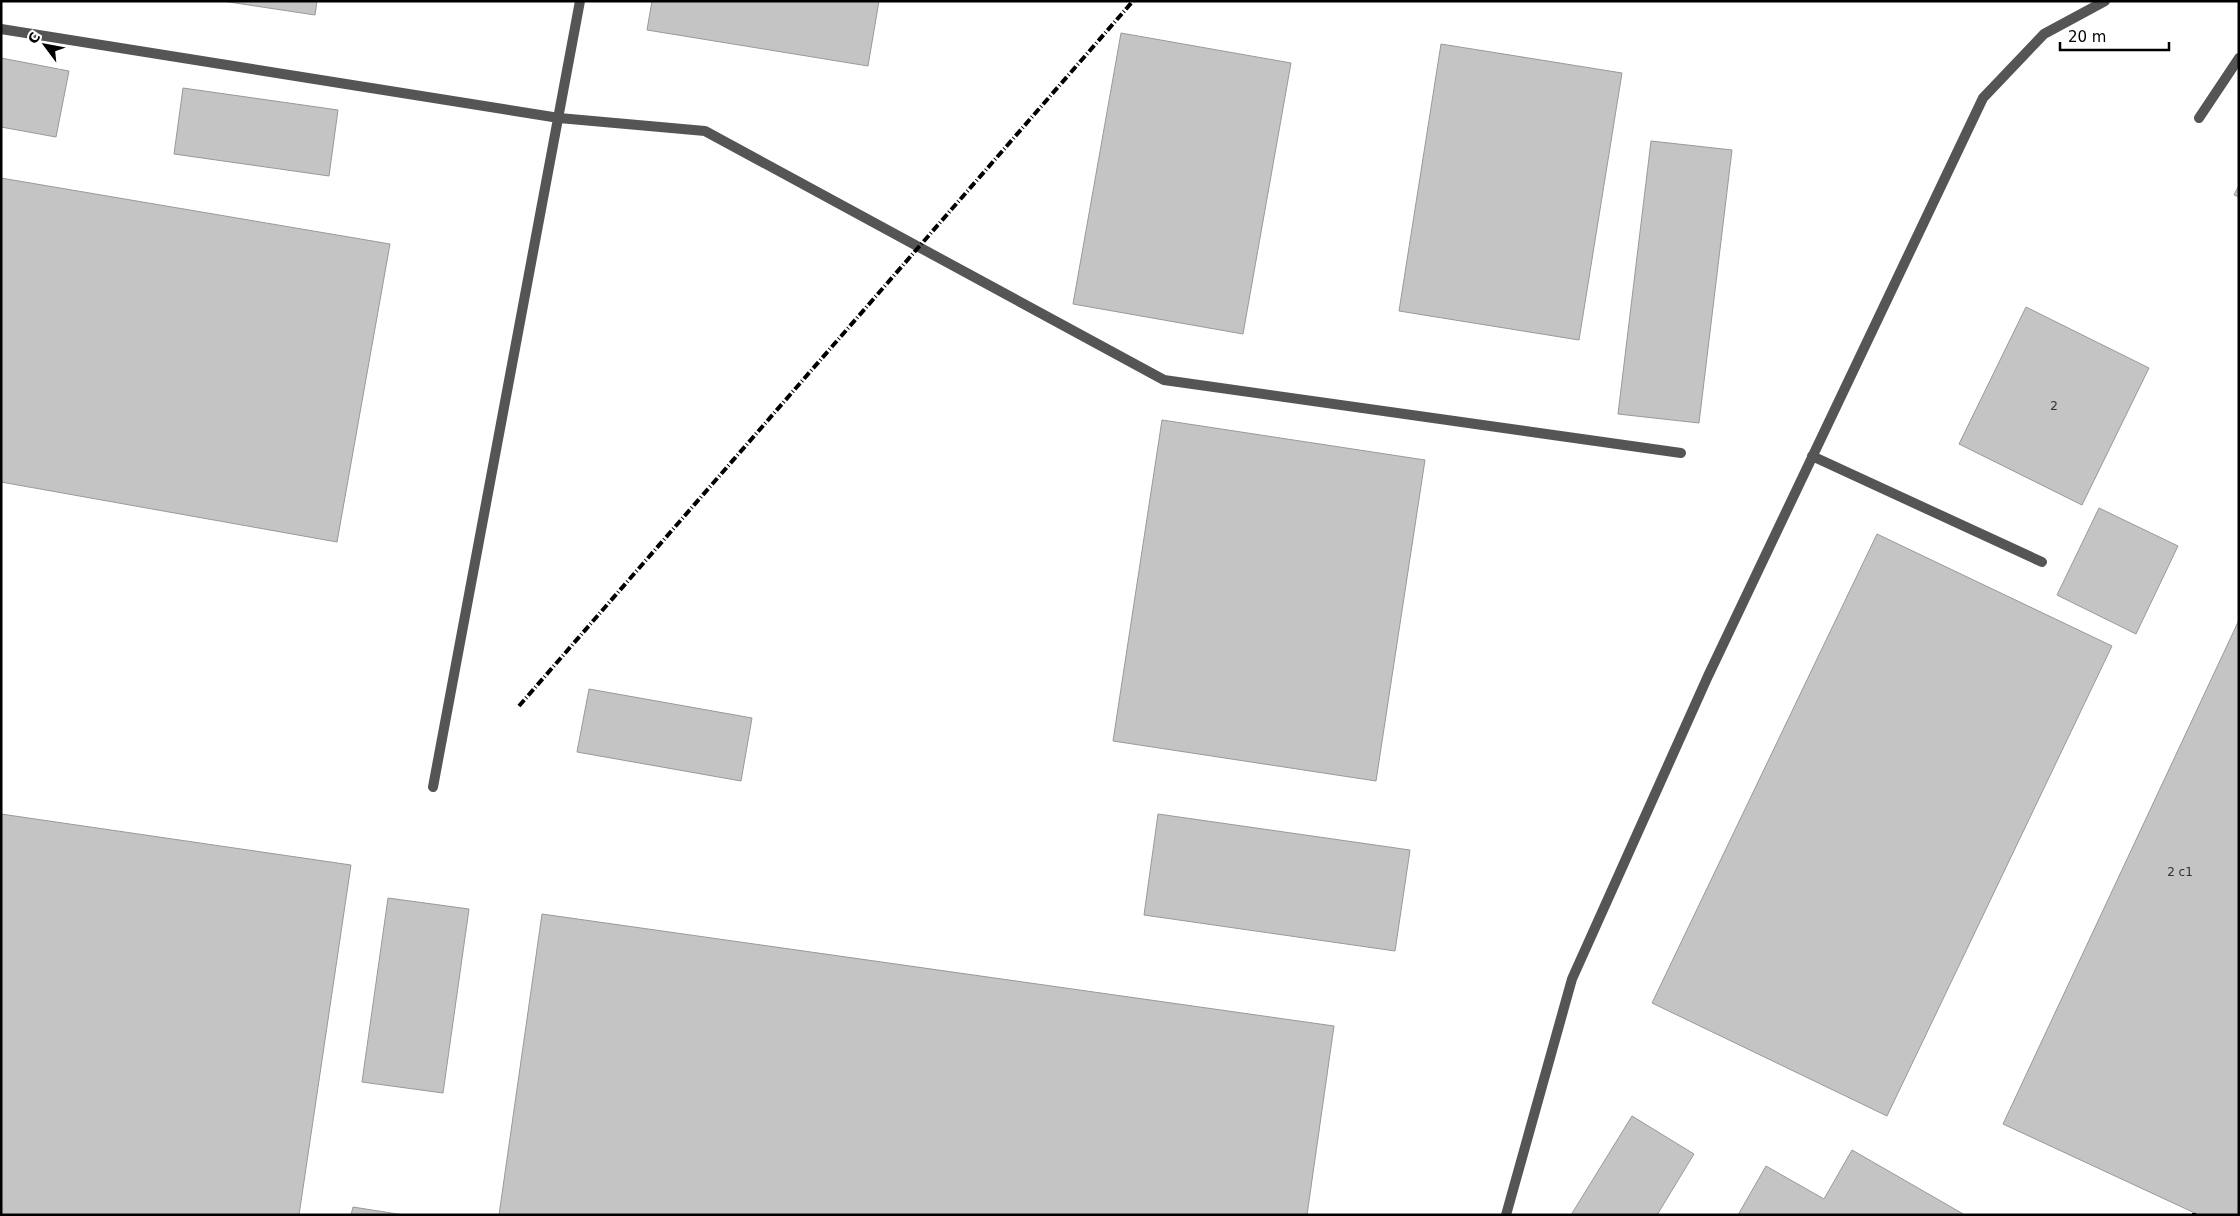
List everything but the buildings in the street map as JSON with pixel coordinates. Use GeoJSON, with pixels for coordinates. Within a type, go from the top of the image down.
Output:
{"type":"FeatureCollection","features":[{"type":"Feature","properties":{"kind":"lane"},"geometry":{"type":"LineString","coordinates":[[433,787],[580,1]]}},
{"type":"Feature","properties":{"kind":"lane"},"geometry":{"type":"LineString","coordinates":[[1506,1215],[1572,980],[1708,676],[1983,98],[2044,34],[2105,1]]}},
{"type":"Feature","properties":{"kind":"lane"},"geometry":{"type":"LineString","coordinates":[[1,29],[559,118],[705,131],[1164,380],[1681,453]]}},
{"type":"Feature","properties":{"kind":"lane"},"geometry":{"type":"LineString","coordinates":[[2199,118],[2239,58]]}},
{"type":"Feature","properties":{"kind":"lane"},"geometry":{"type":"LineString","coordinates":[[1812,456],[2042,562]]}},
{"type":"Feature","properties":{"kind":"railway"},"geometry":{"type":"LineString","coordinates":[[519,706],[1133,1]]}}]}
